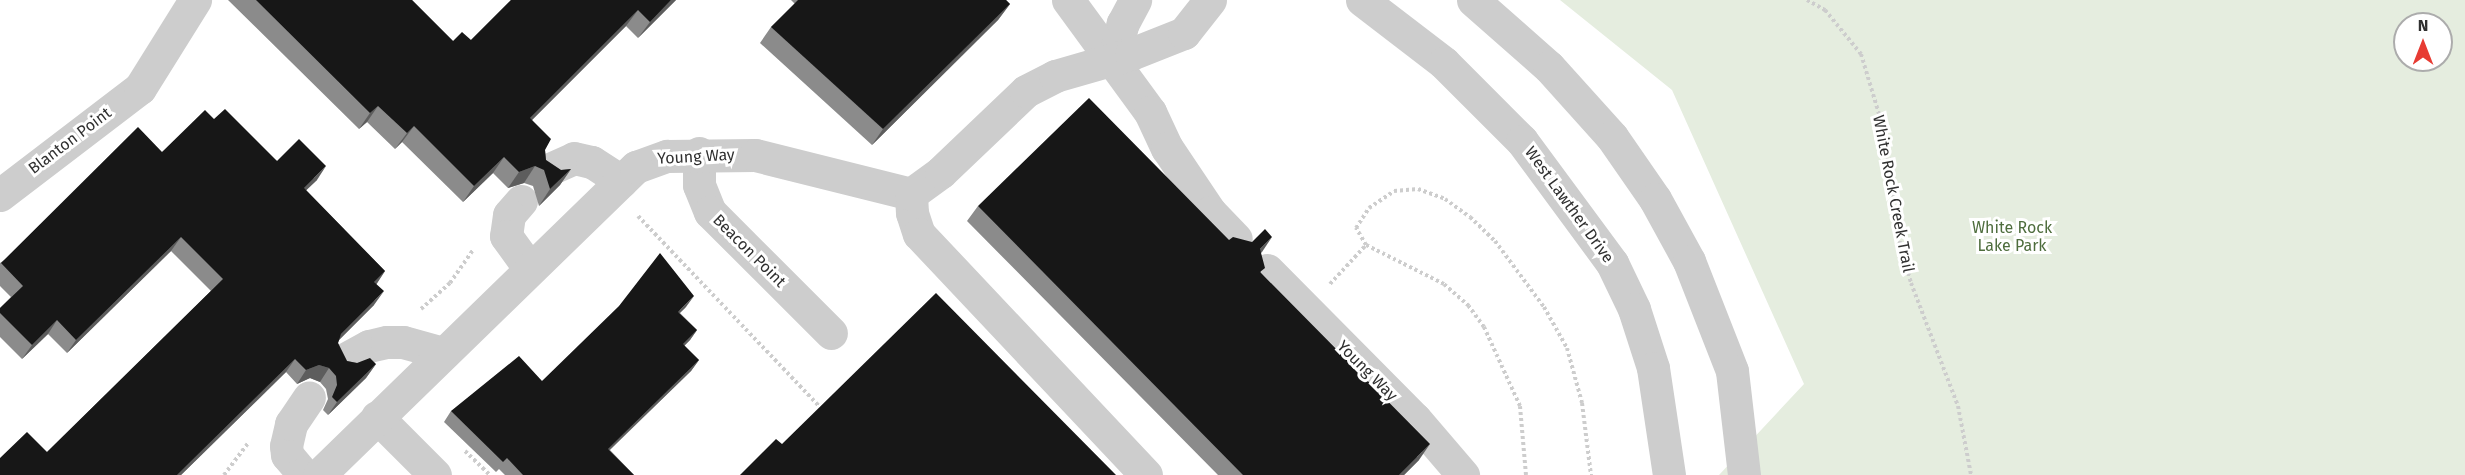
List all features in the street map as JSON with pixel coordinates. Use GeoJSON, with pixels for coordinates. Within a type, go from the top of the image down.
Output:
{"type":"FeatureCollection","features":[{"type":"Feature","properties":{"kind":"street","name":"Blanton Point"},"geometry":{"type":"LineString","coordinates":[[0,195],[140,88],[195,0]]}},
{"type":"Feature","properties":{"kind":"street"},"geometry":{"type":"LineString","coordinates":[[1068,0],[1114,58],[1150,112],[1178,166],[1210,212],[1236,239]]}},
{"type":"Feature","properties":{"kind":"street"},"geometry":{"type":"LineString","coordinates":[[1114,58],[1123,23],[1135,0]]}},
{"type":"Feature","properties":{"kind":"street"},"geometry":{"type":"LineString","coordinates":[[1146,475],[919,234],[912,213],[911,194],[942,172],[1026,91],[1055,76],[1184,33],[1210,0]]}},
{"type":"Feature","properties":{"kind":"street","name":"West Lawther Drive"},"geometry":{"type":"LineString","coordinates":[[1362,0],[1444,63],[1522,141],[1612,263],[1634,309],[1653,368],[1669,475]]}},
{"type":"Feature","properties":{"kind":"street"},"geometry":{"type":"LineString","coordinates":[[1473,0],[1549,67],[1612,137],[1655,199],[1689,261],[1732,370],[1744,475]]}},
{"type":"Feature","properties":{"kind":"street","name":"Young Way"},"geometry":{"type":"LineString","coordinates":[[319,475],[616,185],[650,160],[699,153],[755,155],[911,194]]}},
{"type":"Feature","properties":{"kind":"street","name":"Beacon Point"},"geometry":{"type":"LineString","coordinates":[[699,153],[699,184],[710,212],[831,333]]}},
{"type":"Feature","properties":{"kind":"street"},"geometry":{"type":"LineString","coordinates":[[552,168],[574,158],[592,162],[616,185]]}},
{"type":"Feature","properties":{"kind":"street"},"geometry":{"type":"LineString","coordinates":[[522,201],[509,215],[506,236],[529,268]]}},
{"type":"Feature","properties":{"kind":"street","name":"Young Way"},"geometry":{"type":"LineString","coordinates":[[1267,270],[1414,419],[1463,475]]}},
{"type":"Feature","properties":{"kind":"street"},"geometry":{"type":"LineString","coordinates":[[347,358],[369,346],[387,342],[403,342],[443,353]]}},
{"type":"Feature","properties":{"kind":"street"},"geometry":{"type":"LineString","coordinates":[[304,475],[287,455],[285,446],[291,424],[309,397]]}},
{"type":"Feature","properties":{"kind":"street"},"geometry":{"type":"LineString","coordinates":[[377,417],[435,475]]}},
{"type":"Feature","properties":{"kind":"path","name":"White Rock Creek Trail"},"geometry":{"type":"LineString","coordinates":[[1807,0],[1825,10],[1861,54],[1885,134],[1900,244],[1911,283],[1959,406],[1971,475]]}},
{"type":"Feature","properties":{"kind":"path"},"geometry":{"type":"LineString","coordinates":[[616,185],[821,408]]}},
{"type":"Feature","properties":{"kind":"path"},"geometry":{"type":"LineString","coordinates":[[1526,475],[1520,406],[1512,383],[1469,306],[1444,284],[1366,245],[1356,228],[1369,208],[1394,191],[1418,189],[1453,205],[1495,241],[1544,307],[1567,348],[1582,403],[1591,475]]}},
{"type":"Feature","properties":{"kind":"path"},"geometry":{"type":"LineString","coordinates":[[417,312],[450,283],[475,244]]}},
{"type":"Feature","properties":{"kind":"path"},"geometry":{"type":"LineString","coordinates":[[1306,310],[1366,245]]}},
{"type":"Feature","properties":{"kind":"green space","name":"White Rock Lake Park"},"geometry":{"type":"Polygon","coordinates":[[[1560,0],[2465,0],[2465,475],[1719,475],[1804,384],[1672,90],[1560,0]]]}},
{"type":"Feature","properties":{"kind":"building"},"geometry":{"type":"Polygon","coordinates":[[[256,0],[412,0],[453,41],[462,32],[471,40],[511,0],[671,0],[650,22],[638,10],[530,118],[551,139],[545,150],[546,160],[561,170],[571,169],[550,189],[544,170],[535,166],[519,172],[504,157],[474,186],[414,126],[407,133],[378,106],[370,113],[256,0]]]}},
{"type":"Feature","properties":{"kind":"building"},"geometry":{"type":"Polygon","coordinates":[[[798,0],[1006,0],[1010,4],[883,129],[771,27],[798,0]]]}},
{"type":"Feature","properties":{"kind":"building"},"geometry":{"type":"Polygon","coordinates":[[[1089,98],[1229,240],[1233,237],[1252,242],[1265,229],[1272,237],[1260,249],[1265,268],[1260,272],[1430,444],[1399,475],[1243,475],[978,206],[1089,98]]]}},
{"type":"Feature","properties":{"kind":"building"},"geometry":{"type":"Polygon","coordinates":[[[225,109],[277,161],[299,139],[326,166],[304,188],[385,271],[374,282],[384,291],[341,334],[338,343],[347,361],[357,363],[370,358],[376,364],[337,402],[332,397],[337,385],[336,376],[329,368],[319,365],[306,370],[295,359],[177,475],[0,475],[0,458],[27,432],[47,452],[223,279],[181,237],[76,340],[57,320],[32,345],[0,313],[0,308],[23,286],[1,263],[138,127],[162,152],[205,110],[214,119],[225,109]]]}},
{"type":"Feature","properties":{"kind":"building"},"geometry":{"type":"Polygon","coordinates":[[[660,253],[694,296],[678,312],[697,330],[683,344],[699,360],[608,449],[634,475],[523,475],[507,458],[503,462],[451,411],[519,356],[542,381],[619,306],[660,253]]]}},
{"type":"Feature","properties":{"kind":"building"},"geometry":{"type":"Polygon","coordinates":[[[936,293],[1116,475],[740,475],[776,439],[782,444],[936,293]]]}}]}
